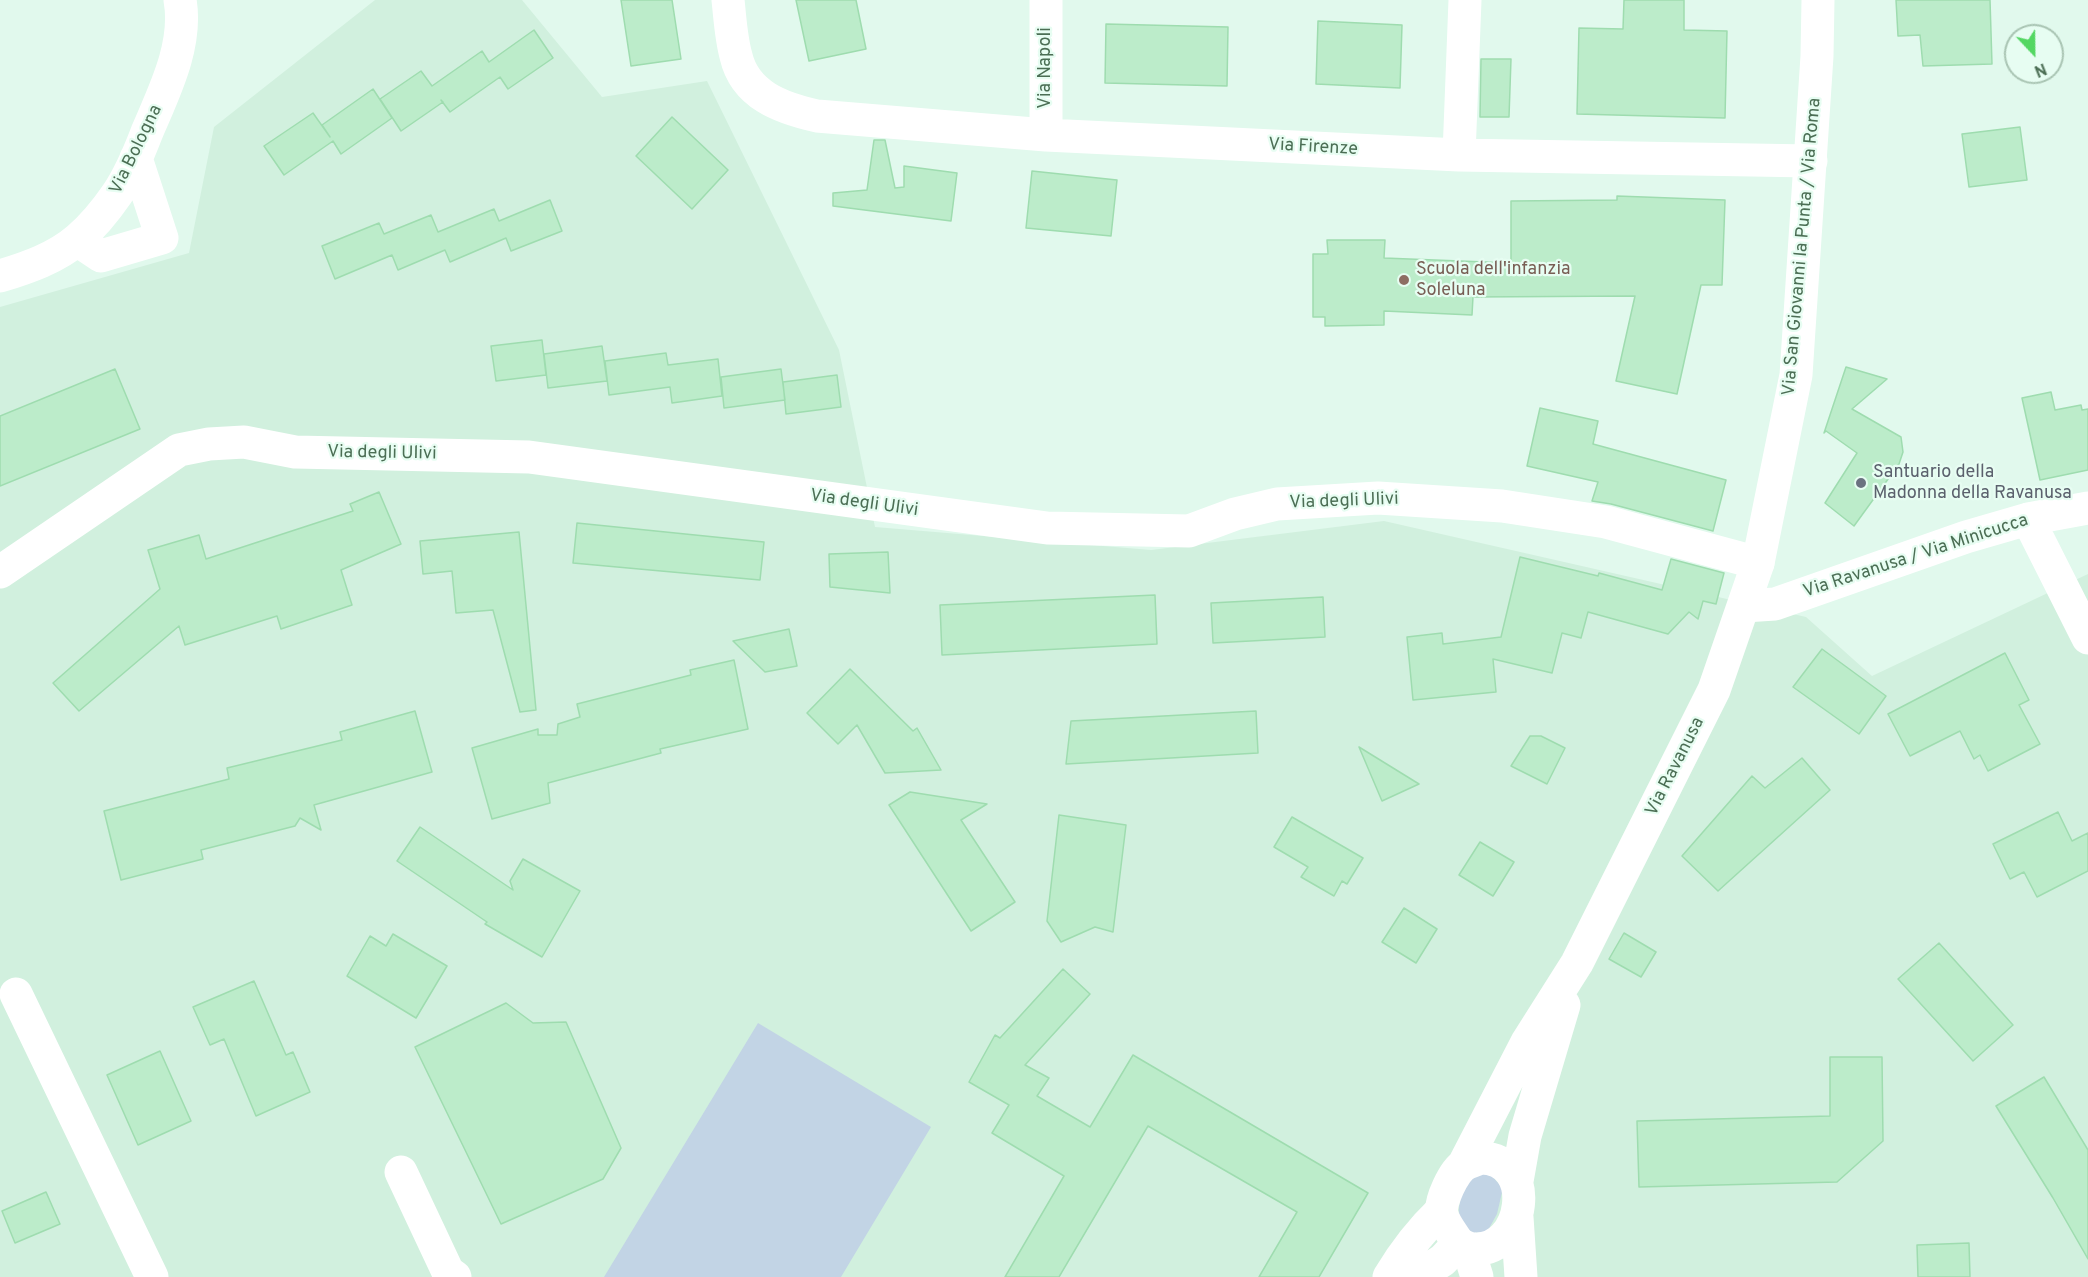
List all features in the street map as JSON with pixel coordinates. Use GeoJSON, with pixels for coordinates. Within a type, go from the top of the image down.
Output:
{"type":"FeatureCollection","features":[{"type":"Feature","properties":{"kind":"street","name":"Via Bologna"},"geometry":{"type":"LineString","coordinates":[[0,276],[29,267],[77,240],[99,219],[119,192],[168,85],[180,38],[180,0]]}},
{"type":"Feature","properties":{"kind":"street","name":"Via Firenze"},"geometry":{"type":"LineString","coordinates":[[728,0],[735,56],[742,72],[757,92],[783,108],[817,116],[1046,135],[1459,155],[1811,161]]}},
{"type":"Feature","properties":{"kind":"street","name":"Via Napoli"},"geometry":{"type":"LineString","coordinates":[[1046,0],[1046,135]]}},
{"type":"Feature","properties":{"kind":"street"},"geometry":{"type":"LineString","coordinates":[[1459,155],[1465,0]]}},
{"type":"Feature","properties":{"kind":"street","name":"Via San Giovanni la Punta / Via Roma"},"geometry":{"type":"LineString","coordinates":[[1758,563],[1796,375],[1811,161],[1818,0]]}},
{"type":"Feature","properties":{"kind":"street"},"geometry":{"type":"LineString","coordinates":[[77,240],[101,256],[162,238],[136,158]]}},
{"type":"Feature","properties":{"kind":"street","name":"Via degli Ulivi"},"geometry":{"type":"LineString","coordinates":[[0,572],[179,450],[208,444],[244,442],[295,452],[529,457],[1047,528],[1189,531],[1235,514],[1277,504],[1378,498],[1502,506],[1606,522],[1758,563]]}},
{"type":"Feature","properties":{"kind":"street","name":"Via Ravanusa / Via Minicucca"},"geometry":{"type":"LineString","coordinates":[[1744,606],[1775,604],[1966,537],[2028,519],[2088,508]]}},
{"type":"Feature","properties":{"kind":"street"},"geometry":{"type":"LineString","coordinates":[[2028,519],[2088,638]]}},
{"type":"Feature","properties":{"kind":"street","name":"Via Ravanusa"},"geometry":{"type":"LineString","coordinates":[[1577,963],[1714,690],[1758,563]]}},
{"type":"Feature","properties":{"kind":"street"},"geometry":{"type":"LineString","coordinates":[[1389,1277],[1407,1248],[1441,1211],[1450,1185],[1463,1166],[1527,1042],[1577,963]]}},
{"type":"Feature","properties":{"kind":"street"},"geometry":{"type":"LineString","coordinates":[[1521,1277],[1517,1181],[1524,1136],[1577,963]]}},
{"type":"Feature","properties":{"kind":"street"},"geometry":{"type":"LineString","coordinates":[[16,994],[152,1277]]}},
{"type":"Feature","properties":{"kind":"street"},"geometry":{"type":"LineString","coordinates":[[1463,1166],[1481,1158],[1491,1158],[1502,1162],[1517,1181]]}},
{"type":"Feature","properties":{"kind":"street"},"geometry":{"type":"LineString","coordinates":[[401,1172],[448,1272],[455,1277]]}},
{"type":"Feature","properties":{"kind":"street"},"geometry":{"type":"LineString","coordinates":[[1441,1211],[1444,1223],[1468,1256]]}},
{"type":"Feature","properties":{"kind":"street"},"geometry":{"type":"LineString","coordinates":[[1418,1277],[1443,1260],[1468,1256],[1496,1244],[1507,1233],[1517,1217]]}},
{"type":"Feature","properties":{"kind":"shaded area"},"geometry":{"type":"Polygon","coordinates":[[[375,0],[522,0],[602,97],[707,81],[839,350],[875,527],[1151,550],[1384,521],[1806,617],[1872,676],[2088,574],[2088,1277],[0,1277],[0,307],[189,253],[214,127],[375,0]]]}},
{"type":"Feature","properties":{"kind":"shaded area"},"geometry":{"type":"Polygon","coordinates":[[[758,1023],[931,1127],[841,1277],[604,1277],[758,1023]]]}},
{"type":"Feature","properties":{"kind":"shaded area"},"geometry":{"type":"Polygon","coordinates":[[[1486,1170],[1503,1188],[1497,1214],[1487,1232],[1473,1233],[1462,1222],[1460,1204],[1466,1182],[1486,1170]]]}},
{"type":"Feature","properties":{"kind":"building"},"geometry":{"type":"Polygon","coordinates":[[[621,0],[672,0],[681,59],[631,66],[621,0]]]}},
{"type":"Feature","properties":{"kind":"building"},"geometry":{"type":"Polygon","coordinates":[[[796,0],[856,0],[866,49],[809,61],[796,0]]]}},
{"type":"Feature","properties":{"kind":"building"},"geometry":{"type":"Polygon","coordinates":[[[1624,0],[1684,0],[1684,30],[1727,31],[1725,118],[1577,114],[1579,28],[1623,29],[1624,0]]]}},
{"type":"Feature","properties":{"kind":"building"},"geometry":{"type":"Polygon","coordinates":[[[1896,0],[1990,0],[1992,64],[1923,66],[1920,35],[1898,36],[1896,0]]]}},
{"type":"Feature","properties":{"kind":"building"},"geometry":{"type":"Polygon","coordinates":[[[1318,21],[1402,25],[1400,88],[1316,84],[1318,21]]]}},
{"type":"Feature","properties":{"kind":"building"},"geometry":{"type":"Polygon","coordinates":[[[1106,24],[1228,27],[1227,86],[1105,83],[1106,24]]]}},
{"type":"Feature","properties":{"kind":"building"},"geometry":{"type":"Polygon","coordinates":[[[534,30],[553,58],[508,89],[500,77],[450,112],[443,102],[401,131],[380,99],[421,71],[432,86],[482,51],[489,62],[534,30]]]}},
{"type":"Feature","properties":{"kind":"building"},"geometry":{"type":"Polygon","coordinates":[[[1481,59],[1511,59],[1509,117],[1480,117],[1481,59]]]}},
{"type":"Feature","properties":{"kind":"building"},"geometry":{"type":"Polygon","coordinates":[[[373,89],[392,118],[341,154],[333,141],[284,175],[264,146],[313,113],[330,137],[322,125],[373,89]]]}},
{"type":"Feature","properties":{"kind":"building"},"geometry":{"type":"Polygon","coordinates":[[[672,117],[728,170],[692,209],[636,156],[672,117]]]}},
{"type":"Feature","properties":{"kind":"building"},"geometry":{"type":"Polygon","coordinates":[[[2020,127],[2027,180],[1969,187],[1962,134],[2020,127]]]}},
{"type":"Feature","properties":{"kind":"building"},"geometry":{"type":"Polygon","coordinates":[[[874,140],[885,140],[895,188],[904,187],[904,166],[957,173],[951,221],[833,206],[833,193],[867,190],[874,140]]]}},
{"type":"Feature","properties":{"kind":"building"},"geometry":{"type":"Polygon","coordinates":[[[1032,171],[1117,180],[1111,236],[1026,228],[1032,171]]]}},
{"type":"Feature","properties":{"kind":"building"},"geometry":{"type":"Polygon","coordinates":[[[1617,196],[1725,200],[1722,285],[1701,285],[1677,394],[1616,381],[1635,296],[1473,297],[1472,315],[1384,311],[1384,325],[1325,326],[1325,317],[1313,317],[1313,254],[1328,254],[1327,240],[1385,240],[1384,258],[1511,263],[1511,201],[1617,200],[1617,196]]]}},
{"type":"Feature","properties":{"kind":"building"},"geometry":{"type":"Polygon","coordinates":[[[550,200],[562,231],[511,251],[506,238],[450,262],[445,250],[398,270],[392,255],[335,279],[322,246],[379,223],[384,234],[431,215],[438,232],[494,209],[499,221],[550,200]]]}},
{"type":"Feature","properties":{"kind":"building"},"geometry":{"type":"Polygon","coordinates":[[[542,340],[546,375],[496,381],[491,346],[542,340]]]}},
{"type":"Feature","properties":{"kind":"building"},"geometry":{"type":"Polygon","coordinates":[[[602,346],[607,381],[548,388],[544,354],[602,346]]]}},
{"type":"Feature","properties":{"kind":"building"},"geometry":{"type":"Polygon","coordinates":[[[666,353],[668,365],[718,359],[722,396],[672,403],[670,387],[609,395],[605,361],[666,353]]]}},
{"type":"Feature","properties":{"kind":"building"},"geometry":{"type":"Polygon","coordinates":[[[1846,367],[1887,379],[1852,409],[1901,437],[1903,452],[1899,464],[1854,526],[1825,503],[1857,453],[1826,431],[1824,433],[1846,367]]]}},
{"type":"Feature","properties":{"kind":"building"},"geometry":{"type":"Polygon","coordinates":[[[115,369],[140,429],[0,486],[0,416],[115,369]]]}},
{"type":"Feature","properties":{"kind":"building"},"geometry":{"type":"Polygon","coordinates":[[[781,369],[785,400],[724,408],[721,377],[781,369]]]}},
{"type":"Feature","properties":{"kind":"building"},"geometry":{"type":"Polygon","coordinates":[[[837,375],[841,407],[786,414],[783,382],[837,375]]]}},
{"type":"Feature","properties":{"kind":"building"},"geometry":{"type":"Polygon","coordinates":[[[2051,392],[2055,410],[2081,405],[2082,410],[2088,409],[2088,470],[2040,480],[2022,398],[2051,392]]]}},
{"type":"Feature","properties":{"kind":"building"},"geometry":{"type":"Polygon","coordinates":[[[1540,408],[1598,421],[1593,444],[1726,480],[1713,531],[1592,501],[1598,482],[1527,466],[1540,408]]]}},
{"type":"Feature","properties":{"kind":"building"},"geometry":{"type":"Polygon","coordinates":[[[379,492],[401,544],[341,570],[352,605],[281,629],[277,616],[185,645],[179,626],[79,711],[53,683],[160,589],[148,550],[199,535],[206,559],[353,511],[350,504],[379,492]]]}},
{"type":"Feature","properties":{"kind":"building"},"geometry":{"type":"Polygon","coordinates":[[[577,523],[764,542],[760,580],[573,563],[577,523]]]}},
{"type":"Feature","properties":{"kind":"building"},"geometry":{"type":"Polygon","coordinates":[[[519,532],[536,710],[520,712],[493,610],[456,613],[452,571],[423,574],[420,541],[519,532]]]}},
{"type":"Feature","properties":{"kind":"building"},"geometry":{"type":"Polygon","coordinates":[[[888,552],[890,593],[830,587],[829,554],[888,552]]]}},
{"type":"Feature","properties":{"kind":"building"},"geometry":{"type":"Polygon","coordinates":[[[1520,557],[1598,576],[1599,573],[1662,590],[1671,559],[1724,573],[1716,604],[1703,601],[1698,619],[1689,612],[1668,634],[1588,612],[1581,638],[1562,633],[1552,673],[1493,659],[1496,692],[1413,700],[1407,637],[1442,633],[1443,644],[1501,637],[1520,557]]]}},
{"type":"Feature","properties":{"kind":"building"},"geometry":{"type":"Polygon","coordinates":[[[1155,595],[1157,644],[942,655],[940,605],[1155,595]]]}},
{"type":"Feature","properties":{"kind":"building"},"geometry":{"type":"Polygon","coordinates":[[[1323,597],[1325,637],[1213,643],[1211,603],[1323,597]]]}},
{"type":"Feature","properties":{"kind":"building"},"geometry":{"type":"Polygon","coordinates":[[[789,629],[797,666],[765,672],[733,641],[789,629]]]}},
{"type":"Feature","properties":{"kind":"building"},"geometry":{"type":"Polygon","coordinates":[[[1822,649],[1886,696],[1859,734],[1793,687],[1822,649]]]}},
{"type":"Feature","properties":{"kind":"building"},"geometry":{"type":"Polygon","coordinates":[[[2005,653],[2029,700],[2019,705],[2040,744],[1988,771],[1980,755],[1974,759],[1960,731],[1910,756],[1888,714],[2005,653]]]}},
{"type":"Feature","properties":{"kind":"building"},"geometry":{"type":"Polygon","coordinates":[[[734,660],[748,729],[660,749],[661,753],[548,783],[550,803],[492,819],[472,748],[538,729],[538,735],[557,735],[558,724],[580,717],[577,704],[691,675],[690,670],[734,660]]]}},
{"type":"Feature","properties":{"kind":"building"},"geometry":{"type":"Polygon","coordinates":[[[850,669],[913,731],[917,728],[941,770],[885,773],[857,725],[838,744],[807,713],[850,669]]]}},
{"type":"Feature","properties":{"kind":"building"},"geometry":{"type":"Polygon","coordinates":[[[415,711],[432,772],[314,805],[321,830],[300,818],[295,826],[201,850],[203,859],[121,880],[104,811],[229,779],[227,768],[342,740],[340,732],[415,711]]]}},
{"type":"Feature","properties":{"kind":"building"},"geometry":{"type":"Polygon","coordinates":[[[1256,711],[1258,753],[1066,764],[1071,721],[1256,711]]]}},
{"type":"Feature","properties":{"kind":"building"},"geometry":{"type":"Polygon","coordinates":[[[1530,736],[1541,736],[1565,748],[1547,784],[1511,766],[1530,736]]]}},
{"type":"Feature","properties":{"kind":"building"},"geometry":{"type":"Polygon","coordinates":[[[1359,747],[1419,784],[1382,801],[1359,747]]]}},
{"type":"Feature","properties":{"kind":"building"},"geometry":{"type":"Polygon","coordinates":[[[1802,758],[1830,790],[1718,891],[1682,856],[1752,776],[1765,788],[1802,758]]]}},
{"type":"Feature","properties":{"kind":"building"},"geometry":{"type":"Polygon","coordinates":[[[910,792],[987,804],[961,820],[1015,902],[971,931],[889,805],[910,792]]]}},
{"type":"Feature","properties":{"kind":"building"},"geometry":{"type":"Polygon","coordinates":[[[2058,812],[2072,841],[2088,833],[2088,871],[2037,897],[2024,872],[2010,879],[1993,844],[2058,812]]]}},
{"type":"Feature","properties":{"kind":"building"},"geometry":{"type":"Polygon","coordinates":[[[1059,815],[1126,825],[1113,932],[1095,927],[1061,942],[1047,921],[1059,815]]]}},
{"type":"Feature","properties":{"kind":"building"},"geometry":{"type":"Polygon","coordinates":[[[1292,817],[1363,858],[1347,884],[1342,881],[1334,896],[1301,877],[1308,867],[1274,847],[1292,817]]]}},
{"type":"Feature","properties":{"kind":"building"},"geometry":{"type":"Polygon","coordinates":[[[420,827],[513,890],[510,881],[523,859],[580,891],[542,957],[485,924],[487,922],[397,861],[420,827]]]}},
{"type":"Feature","properties":{"kind":"building"},"geometry":{"type":"Polygon","coordinates":[[[1480,842],[1514,862],[1493,896],[1459,875],[1480,842]]]}},
{"type":"Feature","properties":{"kind":"building"},"geometry":{"type":"Polygon","coordinates":[[[1404,908],[1437,929],[1416,963],[1382,942],[1404,908]]]}},
{"type":"Feature","properties":{"kind":"building"},"geometry":{"type":"Polygon","coordinates":[[[1624,933],[1656,952],[1641,977],[1609,959],[1624,933]]]}},
{"type":"Feature","properties":{"kind":"building"},"geometry":{"type":"Polygon","coordinates":[[[393,934],[447,966],[416,1018],[347,976],[370,936],[386,946],[393,934]]]}},
{"type":"Feature","properties":{"kind":"building"},"geometry":{"type":"Polygon","coordinates":[[[1939,943],[2013,1025],[1973,1061],[1898,979],[1939,943]]]}},
{"type":"Feature","properties":{"kind":"building"},"geometry":{"type":"Polygon","coordinates":[[[1063,969],[1090,994],[1025,1065],[1049,1078],[1037,1096],[1090,1127],[1133,1055],[1368,1193],[1319,1277],[1259,1277],[1297,1212],[1148,1126],[1059,1277],[1005,1277],[1064,1176],[992,1133],[1009,1105],[969,1082],[995,1035],[1000,1038],[1063,969]]]}},
{"type":"Feature","properties":{"kind":"building"},"geometry":{"type":"Polygon","coordinates":[[[254,981],[286,1055],[293,1052],[310,1092],[256,1116],[224,1039],[210,1045],[193,1007],[254,981]]]}},
{"type":"Feature","properties":{"kind":"building"},"geometry":{"type":"Polygon","coordinates":[[[506,1003],[533,1023],[566,1022],[621,1148],[603,1179],[501,1224],[415,1047],[506,1003]]]}},
{"type":"Feature","properties":{"kind":"building"},"geometry":{"type":"Polygon","coordinates":[[[160,1051],[191,1121],[138,1145],[107,1075],[160,1051]]]}},
{"type":"Feature","properties":{"kind":"building"},"geometry":{"type":"Polygon","coordinates":[[[1830,1057],[1882,1057],[1883,1141],[1837,1182],[1639,1187],[1637,1121],[1830,1116],[1830,1057]]]}},
{"type":"Feature","properties":{"kind":"building"},"geometry":{"type":"Polygon","coordinates":[[[2044,1077],[2088,1150],[2088,1259],[1996,1106],[2044,1077]]]}},
{"type":"Feature","properties":{"kind":"building"},"geometry":{"type":"Polygon","coordinates":[[[46,1192],[60,1224],[15,1243],[2,1211],[46,1192]]]}},
{"type":"Feature","properties":{"kind":"building"},"geometry":{"type":"Polygon","coordinates":[[[1969,1243],[1970,1277],[1918,1277],[1917,1245],[1969,1243]]]}},
{"type":"Feature","properties":{"kind":"place","name":"Scuola dell'infanzia Soleluna"},"geometry":{"type":"Point","coordinates":[1404,280]}},
{"type":"Feature","properties":{"kind":"place","name":"Santuario della Madonna della Ravanusa"},"geometry":{"type":"Point","coordinates":[1861,483]}}]}
